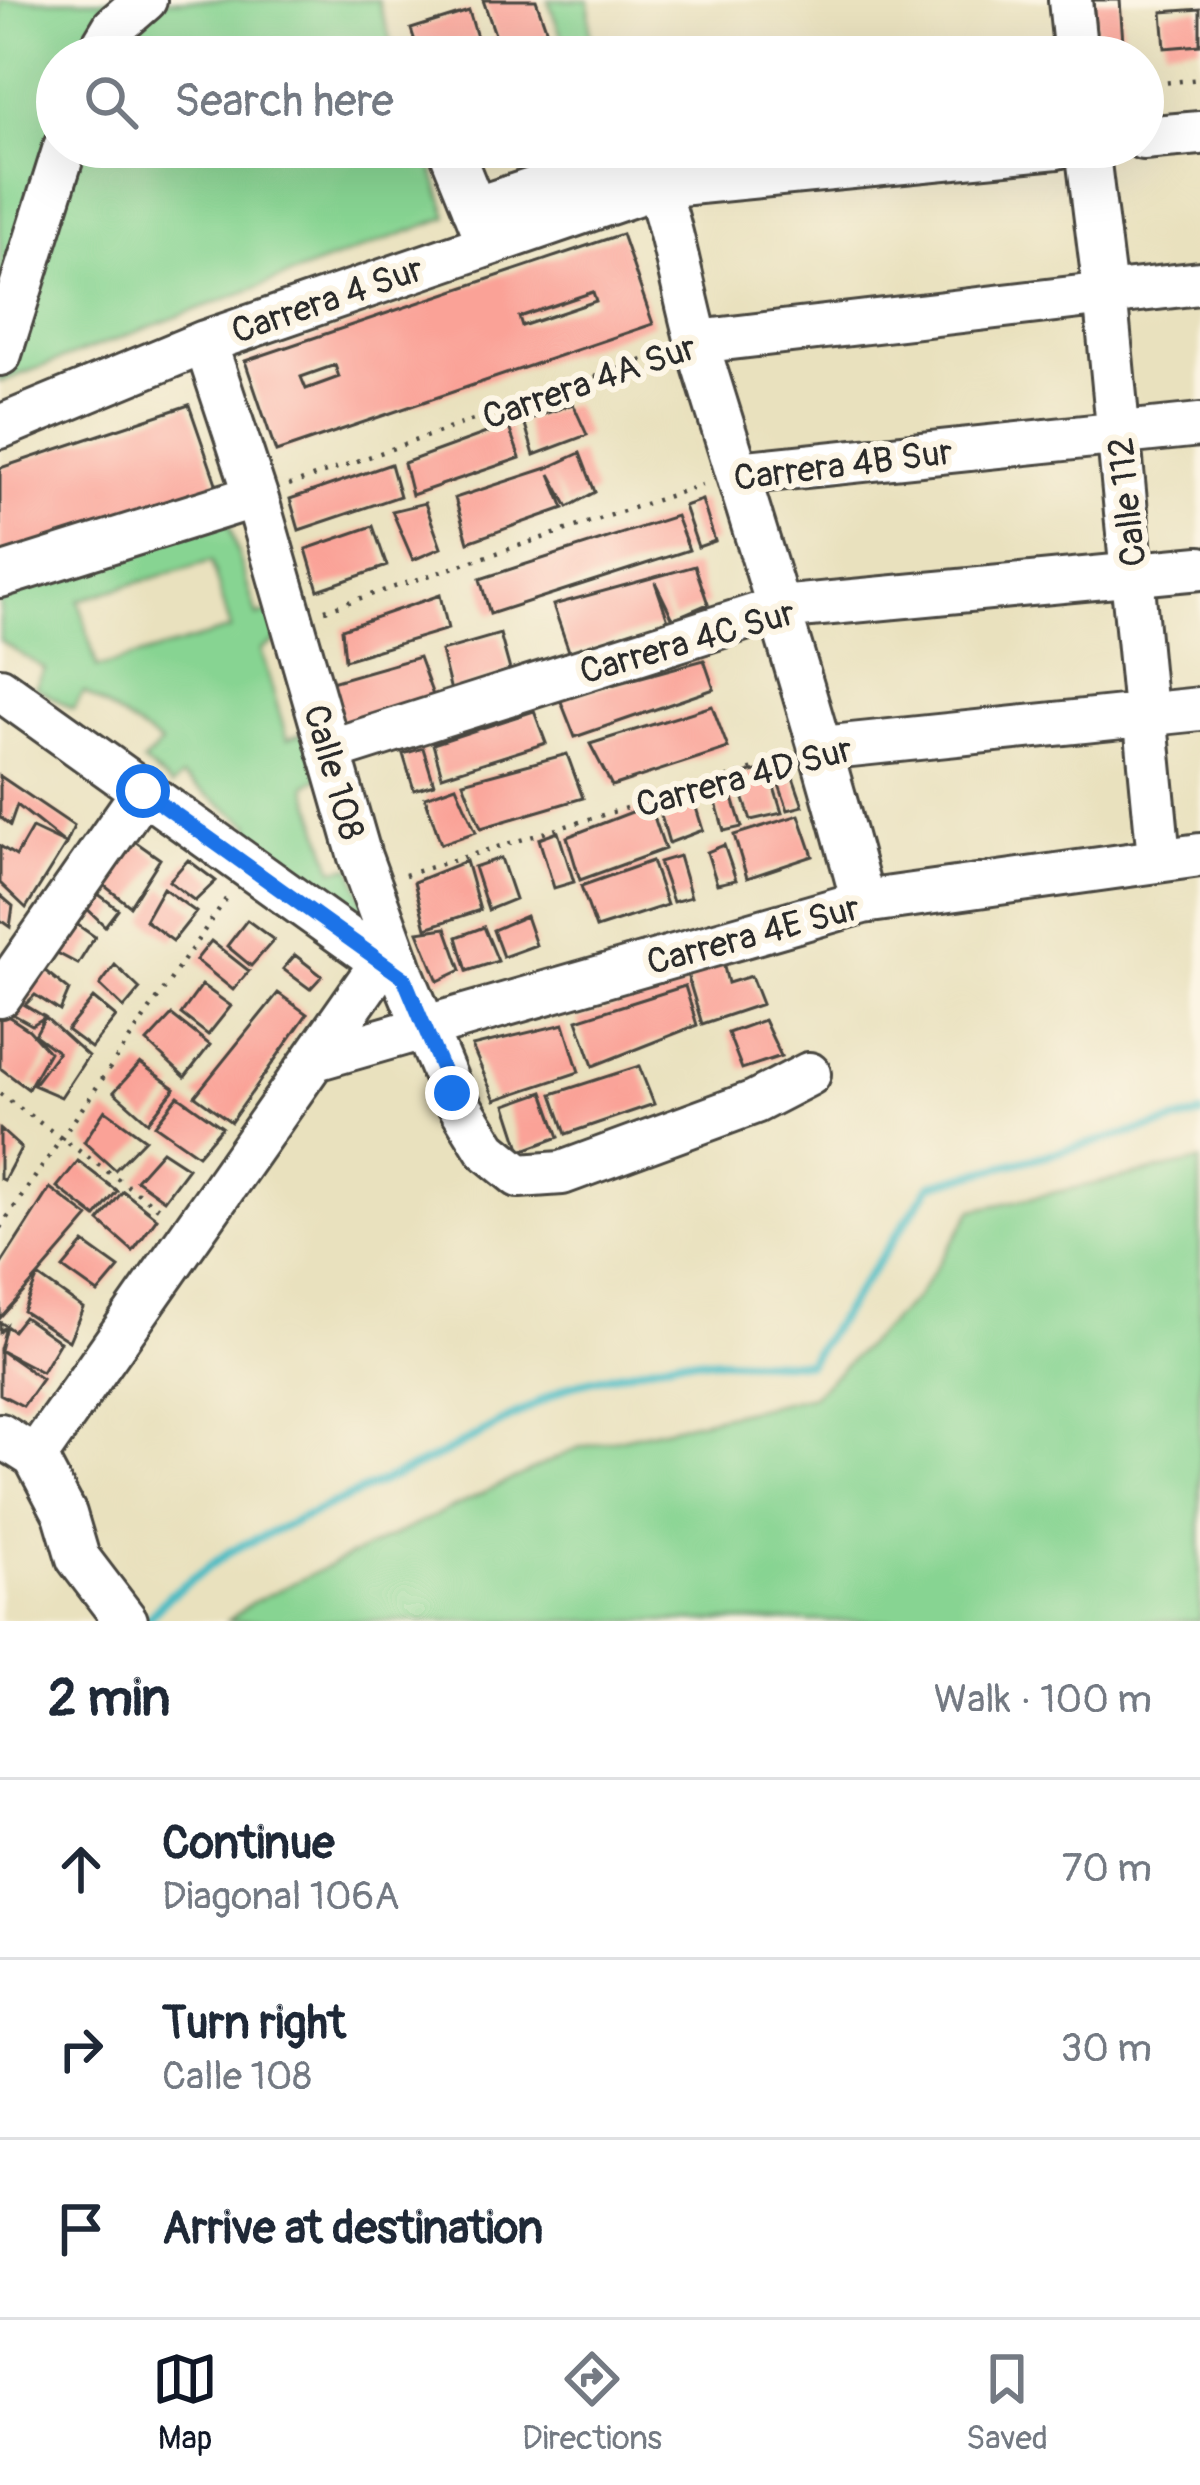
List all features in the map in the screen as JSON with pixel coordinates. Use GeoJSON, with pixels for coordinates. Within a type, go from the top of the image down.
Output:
{"type":"FeatureCollection","features":[{"type":"Feature","properties":{"kind":"street"},"geometry":{"type":"LineString","coordinates":[[108,36],[145,0]]}},
{"type":"Feature","properties":{"kind":"street"},"geometry":{"type":"LineString","coordinates":[[1070,0],[1074,36]]}},
{"type":"Feature","properties":{"kind":"street"},"geometry":{"type":"LineString","coordinates":[[1164,136],[1200,133]]}},
{"type":"Feature","properties":{"kind":"street"},"geometry":{"type":"LineString","coordinates":[[0,354],[58,168]]}},
{"type":"Feature","properties":{"kind":"street"},"geometry":{"type":"LineString","coordinates":[[458,168],[481,225]]}},
{"type":"Feature","properties":{"kind":"street","name":"Carrera 4 Sur"},"geometry":{"type":"LineString","coordinates":[[0,427],[481,225],[634,168]]}},
{"type":"Feature","properties":{"kind":"street"},"geometry":{"type":"LineString","coordinates":[[652,168],[697,342],[822,748],[863,902]]}},
{"type":"Feature","properties":{"kind":"street","name":"Calle 112"},"geometry":{"type":"LineString","coordinates":[[1091,168],[1146,714],[1180,857]]}},
{"type":"Feature","properties":{"kind":"street","name":"Carrera 4A Sur"},"geometry":{"type":"LineString","coordinates":[[697,342],[1200,284]]}},
{"type":"Feature","properties":{"kind":"street","name":"Calle 108"},"geometry":{"type":"LineString","coordinates":[[205,342],[256,496],[393,970],[424,1026],[452,1093],[487,1150],[519,1176],[562,1173],[754,1102],[809,1074]]}},
{"type":"Feature","properties":{"kind":"street","name":"Carrera 4B Sur"},"geometry":{"type":"LineString","coordinates":[[738,473],[1200,424]]}},
{"type":"Feature","properties":{"kind":"street"},"geometry":{"type":"LineString","coordinates":[[0,575],[256,496]]}},
{"type":"Feature","properties":{"kind":"street","name":"Carrera 4C Sur"},"geometry":{"type":"LineString","coordinates":[[329,752],[779,608],[1200,568]]}},
{"type":"Feature","properties":{"kind":"street"},"geometry":{"type":"LineString","coordinates":[[0,688],[393,970],[315,1059],[193,1233],[18,1446],[65,1514],[78,1558],[123,1618]]}},
{"type":"Feature","properties":{"kind":"street","name":"Carrera 4D Sur"},"geometry":{"type":"LineString","coordinates":[[822,748],[1200,709]]}},
{"type":"Feature","properties":{"kind":"street"},"geometry":{"type":"LineString","coordinates":[[0,997],[143,791]]}},
{"type":"Feature","properties":{"kind":"street","name":"Carrera 4E Sur"},"geometry":{"type":"LineString","coordinates":[[315,1059],[863,902],[1180,857]]}},
{"type":"Feature","properties":{"kind":"path"},"geometry":{"type":"LineString","coordinates":[[1164,83],[1200,79]]}},
{"type":"Feature","properties":{"kind":"path","name":"Carrera 4A Sur"},"geometry":{"type":"LineString","coordinates":[[256,496],[697,342]]}},
{"type":"Feature","properties":{"kind":"path","name":"Carrera 4B Sur"},"geometry":{"type":"LineString","coordinates":[[291,621],[738,473]]}},
{"type":"Feature","properties":{"kind":"path","name":"Carrera 4D Sur"},"geometry":{"type":"LineString","coordinates":[[370,885],[822,748]]}},
{"type":"Feature","properties":{"kind":"path"},"geometry":{"type":"LineString","coordinates":[[0,1228],[248,867]]}},
{"type":"Feature","properties":{"kind":"path"},"geometry":{"type":"LineString","coordinates":[[0,1094],[193,1233]]}},
{"type":"Feature","properties":{"kind":"green space"},"geometry":{"type":"Polygon","coordinates":[[[0,0],[378,0],[389,36],[36,36],[36,168],[432,168],[448,217],[0,382],[0,0]]]}},
{"type":"Feature","properties":{"kind":"green space"},"geometry":{"type":"Polygon","coordinates":[[[548,0],[589,0],[590,36],[561,36],[548,0]]]}},
{"type":"Feature","properties":{"kind":"green space"},"geometry":{"type":"Polygon","coordinates":[[[218,489],[257,616],[270,612],[279,639],[261,650],[287,739],[304,733],[320,777],[306,786],[333,869],[352,867],[370,920],[240,841],[251,825],[182,777],[172,786],[143,762],[161,744],[84,692],[73,709],[35,687],[45,669],[0,641],[0,562],[218,489]],[[211,561],[79,600],[97,668],[231,629],[211,561]]]}},
{"type":"Feature","properties":{"kind":"green space"},"geometry":{"type":"Polygon","coordinates":[[[1200,1161],[1200,1621],[228,1621],[251,1603],[578,1448],[812,1396],[916,1298],[973,1210],[1200,1161]]]}},
{"type":"Feature","properties":{"kind":"building"},"geometry":{"type":"Polygon","coordinates":[[[483,0],[536,0],[549,36],[496,36],[483,0]]]}},
{"type":"Feature","properties":{"kind":"building"},"geometry":{"type":"Polygon","coordinates":[[[1093,0],[1120,0],[1123,36],[1096,36],[1093,0]]]}},
{"type":"Feature","properties":{"kind":"building"},"geometry":{"type":"Polygon","coordinates":[[[1200,9],[1200,45],[1165,48],[1162,12],[1200,9]]]}},
{"type":"Feature","properties":{"kind":"building"},"geometry":{"type":"Polygon","coordinates":[[[469,11],[477,36],[413,36],[411,29],[469,11]]]}},
{"type":"Feature","properties":{"kind":"building"},"geometry":{"type":"Polygon","coordinates":[[[622,234],[653,324],[276,452],[245,361],[622,234]],[[593,292],[519,317],[522,326],[596,301],[593,292]],[[335,365],[301,377],[306,389],[339,377],[335,365]]]}},
{"type":"Feature","properties":{"kind":"building"},"geometry":{"type":"Polygon","coordinates":[[[573,404],[587,435],[534,455],[524,421],[573,404]]]}},
{"type":"Feature","properties":{"kind":"building"},"geometry":{"type":"Polygon","coordinates":[[[189,405],[218,489],[0,562],[0,468],[189,405]]]}},
{"type":"Feature","properties":{"kind":"building"},"geometry":{"type":"Polygon","coordinates":[[[508,425],[520,458],[412,495],[404,463],[508,425]]]}},
{"type":"Feature","properties":{"kind":"building"},"geometry":{"type":"Polygon","coordinates":[[[580,453],[595,492],[568,507],[550,474],[564,508],[468,542],[455,498],[580,453]]]}},
{"type":"Feature","properties":{"kind":"building"},"geometry":{"type":"Polygon","coordinates":[[[391,464],[400,496],[299,530],[290,499],[391,464]]]}},
{"type":"Feature","properties":{"kind":"building"},"geometry":{"type":"Polygon","coordinates":[[[702,500],[715,541],[698,547],[684,506],[702,500]]]}},
{"type":"Feature","properties":{"kind":"building"},"geometry":{"type":"Polygon","coordinates":[[[425,503],[441,548],[413,560],[392,511],[425,503]]]}},
{"type":"Feature","properties":{"kind":"building"},"geometry":{"type":"Polygon","coordinates":[[[676,516],[689,550],[490,614],[480,579],[676,516]]]}},
{"type":"Feature","properties":{"kind":"building"},"geometry":{"type":"Polygon","coordinates":[[[373,526],[387,566],[318,590],[306,549],[373,526]]]}},
{"type":"Feature","properties":{"kind":"building"},"geometry":{"type":"Polygon","coordinates":[[[695,566],[708,604],[673,619],[655,582],[669,623],[570,654],[553,605],[695,566]]]}},
{"type":"Feature","properties":{"kind":"building"},"geometry":{"type":"Polygon","coordinates":[[[440,595],[448,629],[345,660],[342,629],[440,595]]]}},
{"type":"Feature","properties":{"kind":"building"},"geometry":{"type":"Polygon","coordinates":[[[500,634],[510,670],[451,691],[441,651],[500,634]]]}},
{"type":"Feature","properties":{"kind":"building"},"geometry":{"type":"Polygon","coordinates":[[[419,657],[434,698],[344,727],[328,683],[419,657]]]}},
{"type":"Feature","properties":{"kind":"building"},"geometry":{"type":"Polygon","coordinates":[[[704,660],[714,689],[575,737],[560,699],[704,660]]]}},
{"type":"Feature","properties":{"kind":"building"},"geometry":{"type":"Polygon","coordinates":[[[712,706],[728,748],[612,786],[590,744],[712,706]]]}},
{"type":"Feature","properties":{"kind":"building"},"geometry":{"type":"Polygon","coordinates":[[[534,711],[546,743],[442,776],[433,744],[534,711]]]}},
{"type":"Feature","properties":{"kind":"building"},"geometry":{"type":"Polygon","coordinates":[[[423,748],[434,784],[414,790],[403,754],[423,748]]]}},
{"type":"Feature","properties":{"kind":"building"},"geometry":{"type":"Polygon","coordinates":[[[567,754],[583,798],[481,828],[463,782],[567,754]]]}},
{"type":"Feature","properties":{"kind":"building"},"geometry":{"type":"Polygon","coordinates":[[[788,763],[803,806],[788,810],[773,768],[788,763]]]}},
{"type":"Feature","properties":{"kind":"building"},"geometry":{"type":"Polygon","coordinates":[[[768,768],[782,813],[751,820],[736,776],[768,768]]]}},
{"type":"Feature","properties":{"kind":"building"},"geometry":{"type":"Polygon","coordinates":[[[0,776],[74,826],[66,844],[17,805],[10,825],[0,817],[0,776]]]}},
{"type":"Feature","properties":{"kind":"building"},"geometry":{"type":"Polygon","coordinates":[[[727,779],[742,827],[724,831],[711,785],[727,779]]]}},
{"type":"Feature","properties":{"kind":"building"},"geometry":{"type":"Polygon","coordinates":[[[456,786],[476,832],[441,844],[425,797],[456,786]]]}},
{"type":"Feature","properties":{"kind":"building"},"geometry":{"type":"Polygon","coordinates":[[[693,798],[703,830],[669,843],[659,809],[693,798]]]}},
{"type":"Feature","properties":{"kind":"building"},"geometry":{"type":"Polygon","coordinates":[[[650,805],[665,849],[580,880],[567,837],[650,805]]]}},
{"type":"Feature","properties":{"kind":"building"},"geometry":{"type":"Polygon","coordinates":[[[799,815],[813,856],[747,878],[734,835],[799,815]]]}},
{"type":"Feature","properties":{"kind":"building"},"geometry":{"type":"Polygon","coordinates":[[[32,828],[66,844],[26,908],[0,883],[0,846],[16,856],[32,828]]]}},
{"type":"Feature","properties":{"kind":"building"},"geometry":{"type":"Polygon","coordinates":[[[558,832],[574,882],[554,888],[539,839],[558,832]]]}},
{"type":"Feature","properties":{"kind":"building"},"geometry":{"type":"Polygon","coordinates":[[[126,835],[160,859],[130,906],[96,879],[126,835]]]}},
{"type":"Feature","properties":{"kind":"building"},"geometry":{"type":"Polygon","coordinates":[[[724,845],[736,880],[717,884],[707,852],[724,845]]]}},
{"type":"Feature","properties":{"kind":"building"},"geometry":{"type":"Polygon","coordinates":[[[679,856],[691,897],[673,902],[659,862],[679,856]]]}},
{"type":"Feature","properties":{"kind":"building"},"geometry":{"type":"Polygon","coordinates":[[[501,858],[515,899],[488,910],[474,867],[501,858]]]}},
{"type":"Feature","properties":{"kind":"building"},"geometry":{"type":"Polygon","coordinates":[[[188,860],[216,881],[195,901],[169,881],[188,860]]]}},
{"type":"Feature","properties":{"kind":"building"},"geometry":{"type":"Polygon","coordinates":[[[466,861],[480,910],[426,928],[414,882],[466,861]]]}},
{"type":"Feature","properties":{"kind":"building"},"geometry":{"type":"Polygon","coordinates":[[[652,861],[667,905],[596,928],[581,886],[652,861]]]}},
{"type":"Feature","properties":{"kind":"building"},"geometry":{"type":"Polygon","coordinates":[[[85,884],[118,909],[105,926],[75,897],[85,884]]]}},
{"type":"Feature","properties":{"kind":"building"},"geometry":{"type":"Polygon","coordinates":[[[163,888],[196,912],[173,941],[145,920],[163,888]]]}},
{"type":"Feature","properties":{"kind":"building"},"geometry":{"type":"Polygon","coordinates":[[[0,895],[13,906],[10,927],[0,920],[0,895]]]}},
{"type":"Feature","properties":{"kind":"building"},"geometry":{"type":"Polygon","coordinates":[[[526,916],[536,945],[503,957],[493,930],[526,916]]]}},
{"type":"Feature","properties":{"kind":"building"},"geometry":{"type":"Polygon","coordinates":[[[247,920],[274,940],[251,966],[227,946],[247,920]]]}},
{"type":"Feature","properties":{"kind":"building"},"geometry":{"type":"Polygon","coordinates":[[[72,921],[95,937],[78,964],[48,948],[72,921]]]}},
{"type":"Feature","properties":{"kind":"building"},"geometry":{"type":"Polygon","coordinates":[[[484,927],[498,961],[467,971],[457,937],[484,927]]]}},
{"type":"Feature","properties":{"kind":"building"},"geometry":{"type":"Polygon","coordinates":[[[446,928],[461,970],[438,981],[418,932],[446,928]]]}},
{"type":"Feature","properties":{"kind":"building"},"geometry":{"type":"Polygon","coordinates":[[[211,941],[249,971],[233,990],[196,960],[211,941]]]}},
{"type":"Feature","properties":{"kind":"building"},"geometry":{"type":"Polygon","coordinates":[[[295,955],[322,976],[310,989],[283,969],[295,955]]]}},
{"type":"Feature","properties":{"kind":"building"},"geometry":{"type":"Polygon","coordinates":[[[34,962],[69,990],[60,1011],[35,995],[25,1005],[45,1017],[32,1025],[7,1011],[34,962]]]}},
{"type":"Feature","properties":{"kind":"building"},"geometry":{"type":"Polygon","coordinates":[[[723,963],[728,983],[751,976],[762,1004],[702,1024],[687,974],[723,963]]]}},
{"type":"Feature","properties":{"kind":"building"},"geometry":{"type":"Polygon","coordinates":[[[115,965],[140,989],[124,1008],[100,985],[115,965]]]}},
{"type":"Feature","properties":{"kind":"building"},"geometry":{"type":"Polygon","coordinates":[[[202,985],[231,1006],[208,1035],[181,1014],[202,985]]]}},
{"type":"Feature","properties":{"kind":"building"},"geometry":{"type":"Polygon","coordinates":[[[685,986],[697,1025],[593,1066],[577,1020],[685,986]]]}},
{"type":"Feature","properties":{"kind":"building"},"geometry":{"type":"Polygon","coordinates":[[[278,993],[307,1014],[231,1122],[195,1096],[278,993]]]}},
{"type":"Feature","properties":{"kind":"building"},"geometry":{"type":"Polygon","coordinates":[[[93,998],[116,1017],[91,1048],[67,1030],[93,998]]]}},
{"type":"Feature","properties":{"kind":"building"},"geometry":{"type":"Polygon","coordinates":[[[0,1011],[29,1030],[49,1052],[28,1089],[0,1068],[0,1011]]]}},
{"type":"Feature","properties":{"kind":"building"},"geometry":{"type":"Polygon","coordinates":[[[172,1015],[210,1045],[185,1077],[147,1042],[172,1015]]]}},
{"type":"Feature","properties":{"kind":"building"},"geometry":{"type":"Polygon","coordinates":[[[45,1017],[88,1056],[61,1097],[33,1085],[58,1052],[35,1035],[45,1017]]]}},
{"type":"Feature","properties":{"kind":"building"},"geometry":{"type":"Polygon","coordinates":[[[764,1020],[781,1056],[742,1069],[728,1033],[764,1020]]]}},
{"type":"Feature","properties":{"kind":"building"},"geometry":{"type":"Polygon","coordinates":[[[564,1024],[579,1072],[495,1100],[472,1046],[564,1024]]]}},
{"type":"Feature","properties":{"kind":"building"},"geometry":{"type":"Polygon","coordinates":[[[140,1063],[175,1088],[148,1122],[114,1092],[140,1063]]]}},
{"type":"Feature","properties":{"kind":"building"},"geometry":{"type":"Polygon","coordinates":[[[639,1066],[654,1104],[566,1134],[552,1094],[639,1066]]]}},
{"type":"Feature","properties":{"kind":"building"},"geometry":{"type":"Polygon","coordinates":[[[543,1092],[559,1137],[521,1151],[506,1105],[543,1092]]]}},
{"type":"Feature","properties":{"kind":"building"},"geometry":{"type":"Polygon","coordinates":[[[178,1096],[222,1127],[198,1155],[155,1125],[178,1096]]]}},
{"type":"Feature","properties":{"kind":"building"},"geometry":{"type":"Polygon","coordinates":[[[105,1110],[145,1139],[115,1170],[84,1142],[105,1110]]]}},
{"type":"Feature","properties":{"kind":"building"},"geometry":{"type":"Polygon","coordinates":[[[0,1129],[21,1148],[4,1180],[0,1178],[0,1129]]]}},
{"type":"Feature","properties":{"kind":"building"},"geometry":{"type":"Polygon","coordinates":[[[162,1151],[188,1168],[164,1200],[136,1180],[162,1151]]]}},
{"type":"Feature","properties":{"kind":"building"},"geometry":{"type":"Polygon","coordinates":[[[78,1161],[117,1191],[96,1217],[57,1187],[78,1161]]]}},
{"type":"Feature","properties":{"kind":"building"},"geometry":{"type":"Polygon","coordinates":[[[50,1188],[89,1217],[0,1318],[0,1266],[50,1188]]]}},
{"type":"Feature","properties":{"kind":"building"},"geometry":{"type":"Polygon","coordinates":[[[123,1191],[157,1218],[133,1251],[99,1221],[123,1191]]]}},
{"type":"Feature","properties":{"kind":"building"},"geometry":{"type":"Polygon","coordinates":[[[84,1243],[119,1268],[98,1293],[63,1268],[84,1243]]]}},
{"type":"Feature","properties":{"kind":"building"},"geometry":{"type":"Polygon","coordinates":[[[38,1276],[83,1308],[69,1341],[23,1311],[38,1276]]]}},
{"type":"Feature","properties":{"kind":"building"},"geometry":{"type":"Polygon","coordinates":[[[24,1317],[60,1342],[42,1372],[0,1350],[6,1326],[13,1331],[24,1317]]]}},
{"type":"Feature","properties":{"kind":"building"},"geometry":{"type":"Polygon","coordinates":[[[0,1350],[42,1379],[23,1406],[0,1394],[0,1350]]]}},
{"type":"Feature","properties":{"kind":"waterway"},"geometry":{"type":"LineString","coordinates":[[145,1621],[170,1595],[232,1550],[441,1455],[569,1386],[678,1359],[808,1363],[931,1185],[1200,1115]]}},
{"type":"Feature","properties":{"kind":"route"},"geometry":{"type":"LineString","coordinates":[[143,791],[404,978],[452,1093]]}}]}
